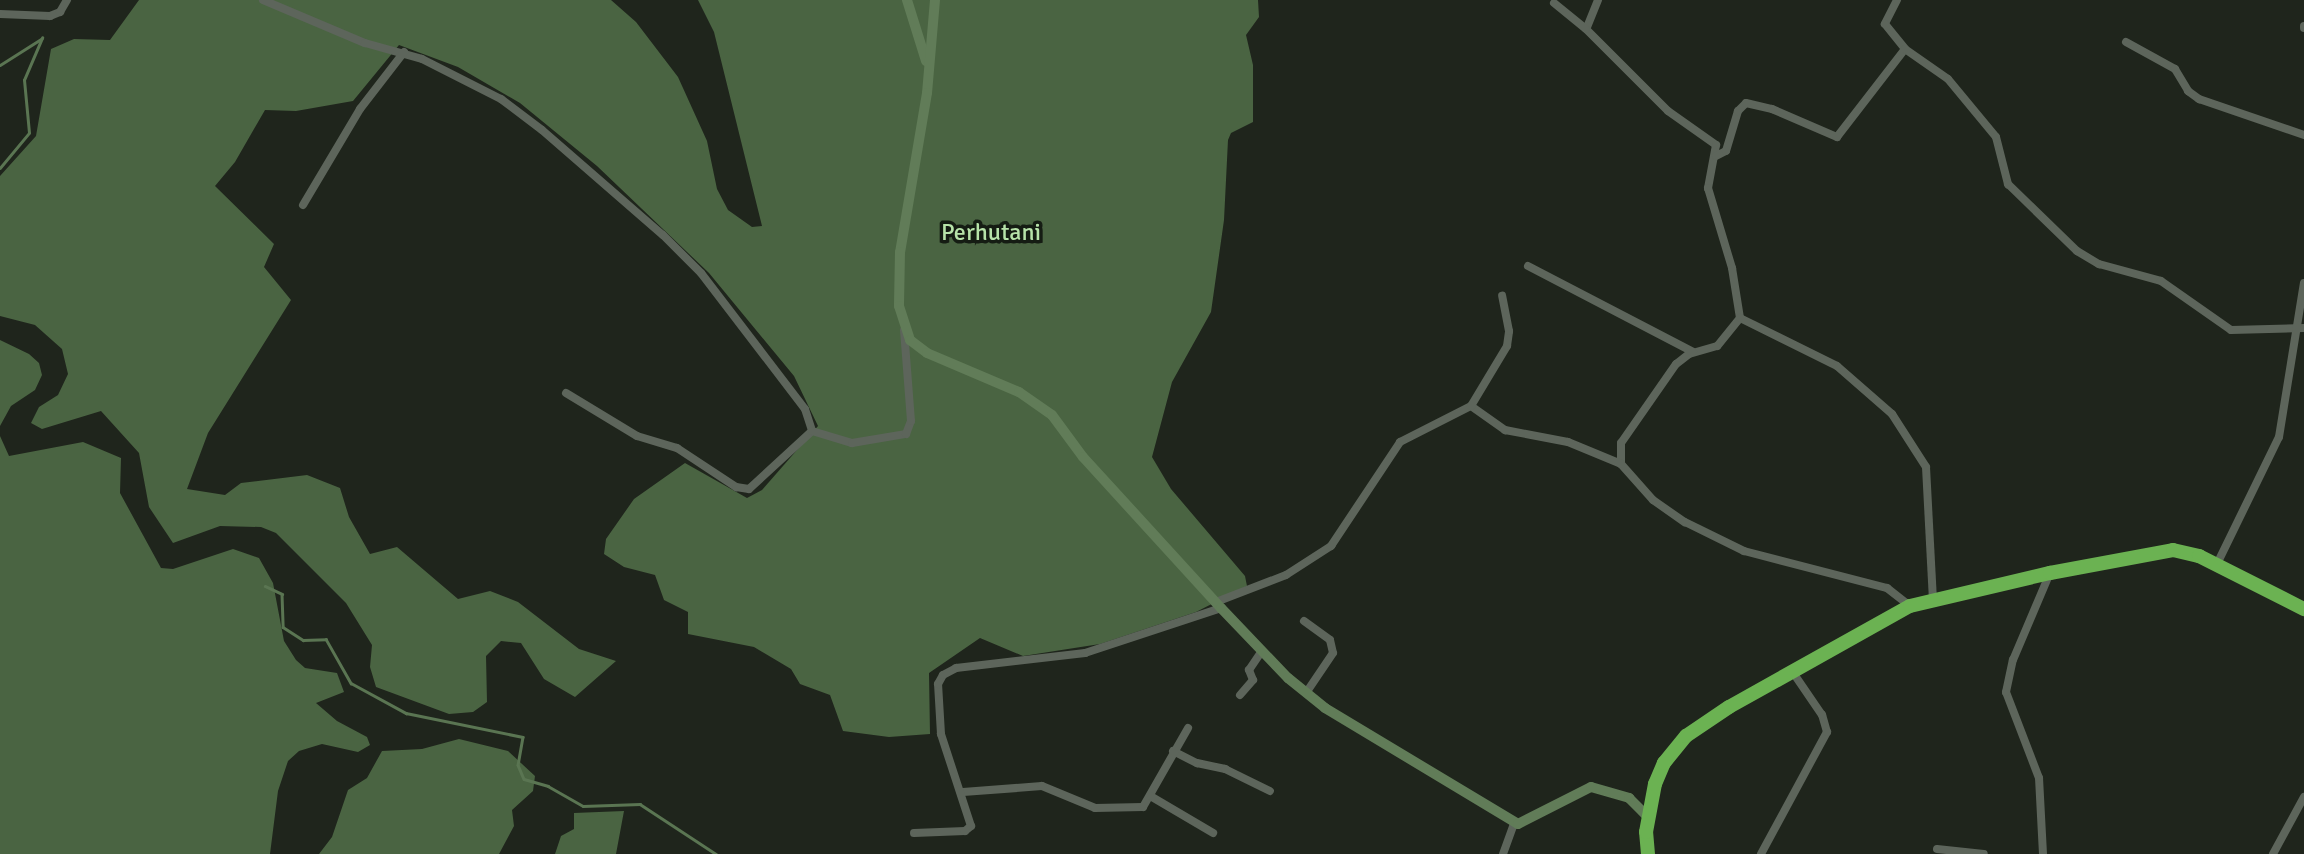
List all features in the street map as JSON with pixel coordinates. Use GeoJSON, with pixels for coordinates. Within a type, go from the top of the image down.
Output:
{"type":"FeatureCollection","features":[{"type":"Feature","properties":{"kind":"highway"},"geometry":{"type":"LineString","coordinates":[[1648,854],[1647,816],[1664,763],[1686,736],[1792,671],[1910,606],[2050,573],[2173,550],[2217,564],[2304,609]]}},
{"type":"Feature","properties":{"kind":"street"},"geometry":{"type":"LineString","coordinates":[[0,14],[50,16],[60,12],[67,0]]}},
{"type":"Feature","properties":{"kind":"street"},"geometry":{"type":"LineString","coordinates":[[263,0],[365,44],[404,52],[501,99],[663,235],[701,273],[805,409],[812,431]]}},
{"type":"Feature","properties":{"kind":"street"},"geometry":{"type":"LineString","coordinates":[[907,0],[927,65]]}},
{"type":"Feature","properties":{"kind":"street"},"geometry":{"type":"LineString","coordinates":[[812,431],[852,443],[906,434],[911,421],[899,306],[900,252],[927,93],[927,65],[935,0]]}},
{"type":"Feature","properties":{"kind":"street"},"geometry":{"type":"LineString","coordinates":[[1586,29],[1598,0]]}},
{"type":"Feature","properties":{"kind":"street"},"geometry":{"type":"LineString","coordinates":[[1897,0],[1885,24],[1905,49],[1948,79],[1996,137],[2008,184],[2077,251],[2099,264],[2161,281],[2231,330],[2304,328]]}},
{"type":"Feature","properties":{"kind":"street"},"geometry":{"type":"LineString","coordinates":[[1554,4],[1586,29],[1668,111],[1709,136],[1716,145],[1708,188],[1732,268],[1740,318],[1717,346],[1693,352],[1676,364],[1621,443],[1622,464]]}},
{"type":"Feature","properties":{"kind":"street"},"geometry":{"type":"LineString","coordinates":[[2126,42],[2175,69],[2188,91],[2199,99],[2304,135]]}},
{"type":"Feature","properties":{"kind":"street"},"geometry":{"type":"LineString","coordinates":[[1716,156],[1726,151],[1738,111],[1746,103],[1772,109],[1837,137],[1905,49]]}},
{"type":"Feature","properties":{"kind":"street"},"geometry":{"type":"LineString","coordinates":[[303,205],[360,109],[404,52]]}},
{"type":"Feature","properties":{"kind":"street"},"geometry":{"type":"LineString","coordinates":[[1528,266],[1693,352]]}},
{"type":"Feature","properties":{"kind":"street"},"geometry":{"type":"LineString","coordinates":[[2217,564],[2278,437],[2294,327],[2304,283]]}},
{"type":"Feature","properties":{"kind":"street"},"geometry":{"type":"LineString","coordinates":[[914,833],[969,830],[963,792],[941,734],[937,684],[943,675],[956,668],[1085,653],[1218,605],[1286,575],[1331,546],[1401,442],[1471,406],[1507,345],[1509,331],[1502,296]]}},
{"type":"Feature","properties":{"kind":"street"},"geometry":{"type":"LineString","coordinates":[[1740,318],[1837,366],[1892,414],[1927,475],[1933,599]]}},
{"type":"Feature","properties":{"kind":"street"},"geometry":{"type":"LineString","coordinates":[[903,328],[927,353],[1018,392],[1052,415],[1083,457],[1218,605],[1306,693],[1514,822],[1524,824],[1591,787],[1634,801],[1647,816]]}},
{"type":"Feature","properties":{"kind":"street"},"geometry":{"type":"LineString","coordinates":[[566,393],[637,436],[677,448],[743,489],[757,485],[812,431]]}},
{"type":"Feature","properties":{"kind":"street"},"geometry":{"type":"LineString","coordinates":[[1471,406],[1505,430],[1568,442],[1622,464],[1665,509],[1744,551],[1886,588],[1910,606]]}},
{"type":"Feature","properties":{"kind":"street"},"geometry":{"type":"LineString","coordinates":[[2043,854],[2039,778],[2006,692],[2009,672],[2050,573]]}},
{"type":"Feature","properties":{"kind":"street"},"geometry":{"type":"LineString","coordinates":[[1304,621],[1329,640],[1333,653],[1306,693]]}},
{"type":"Feature","properties":{"kind":"street"},"geometry":{"type":"LineString","coordinates":[[1240,695],[1253,680],[1249,670],[1262,651]]}},
{"type":"Feature","properties":{"kind":"street"},"geometry":{"type":"LineString","coordinates":[[1761,854],[1827,732],[1826,722],[1792,671]]}},
{"type":"Feature","properties":{"kind":"street"},"geometry":{"type":"LineString","coordinates":[[963,792],[1042,786],[1100,809],[1143,807],[1152,797],[1173,751],[1188,728]]}},
{"type":"Feature","properties":{"kind":"street"},"geometry":{"type":"LineString","coordinates":[[1173,751],[1270,791]]}},
{"type":"Feature","properties":{"kind":"street"},"geometry":{"type":"LineString","coordinates":[[1152,797],[1213,833]]}},
{"type":"Feature","properties":{"kind":"street"},"geometry":{"type":"LineString","coordinates":[[2273,854],[2304,797]]}},
{"type":"Feature","properties":{"kind":"street"},"geometry":{"type":"LineString","coordinates":[[1503,854],[1514,822]]}},
{"type":"Feature","properties":{"kind":"street"},"geometry":{"type":"LineString","coordinates":[[1937,849],[1983,854]]}},
{"type":"Feature","properties":{"kind":"green space","name":"Perhutani"},"geometry":{"type":"Polygon","coordinates":[[[139,0],[611,0],[636,22],[678,77],[707,141],[717,189],[728,210],[752,227],[762,226],[714,32],[698,0],[1258,0],[1259,17],[1246,35],[1253,65],[1253,122],[1231,133],[1228,140],[1224,220],[1211,312],[1172,382],[1152,457],[1171,489],[1245,576],[1247,586],[1196,612],[1100,644],[1023,656],[980,638],[929,673],[930,734],[889,737],[843,731],[830,695],[800,684],[791,669],[754,647],[688,634],[688,612],[664,600],[655,575],[624,567],[604,554],[606,539],[634,499],[685,463],[747,498],[762,490],[818,426],[794,376],[709,273],[597,166],[520,103],[458,67],[399,45],[353,101],[296,111],[265,110],[235,162],[215,186],[274,244],[264,267],[291,300],[208,433],[187,489],[225,495],[241,483],[307,475],[340,488],[349,517],[370,554],[397,547],[458,599],[490,591],[518,602],[579,649],[616,661],[575,697],[544,679],[521,643],[501,641],[486,656],[487,702],[473,712],[449,714],[376,687],[370,667],[372,645],[346,603],[276,533],[261,527],[220,526],[173,543],[149,507],[139,453],[101,411],[42,429],[31,423],[39,407],[58,395],[68,374],[62,349],[35,325],[0,316],[0,176],[36,136],[51,49],[74,39],[110,40],[139,0]]]}},
{"type":"Feature","properties":{"kind":"green space"},"geometry":{"type":"Polygon","coordinates":[[[0,340],[29,354],[39,363],[42,375],[35,390],[11,406],[0,426],[0,340]]]}},
{"type":"Feature","properties":{"kind":"green space"},"geometry":{"type":"Polygon","coordinates":[[[0,436],[9,456],[83,442],[121,458],[120,493],[161,568],[173,569],[233,549],[259,558],[273,583],[284,641],[296,660],[305,668],[337,673],[344,692],[316,703],[337,721],[367,737],[370,745],[358,752],[322,744],[299,751],[288,761],[278,791],[270,854],[0,854],[0,436]]]}},
{"type":"Feature","properties":{"kind":"green space"},"geometry":{"type":"Polygon","coordinates":[[[459,739],[508,751],[535,776],[533,791],[512,810],[514,826],[499,854],[319,854],[332,837],[348,790],[367,778],[382,751],[422,749],[459,739]]]}},
{"type":"Feature","properties":{"kind":"green space"},"geometry":{"type":"Polygon","coordinates":[[[624,811],[616,854],[555,854],[561,836],[574,829],[574,813],[624,811]]]}},
{"type":"Feature","properties":{"kind":"waterway"},"geometry":{"type":"LineString","coordinates":[[0,168],[29,133],[24,80],[42,38]]}},
{"type":"Feature","properties":{"kind":"waterway"},"geometry":{"type":"LineString","coordinates":[[0,65],[41,39]]}},
{"type":"Feature","properties":{"kind":"waterway"},"geometry":{"type":"LineString","coordinates":[[265,586],[282,594],[283,627],[303,640],[326,639],[351,683],[406,713],[523,737],[518,765],[524,779],[548,786],[583,806],[640,804],[716,854]]}}]}
